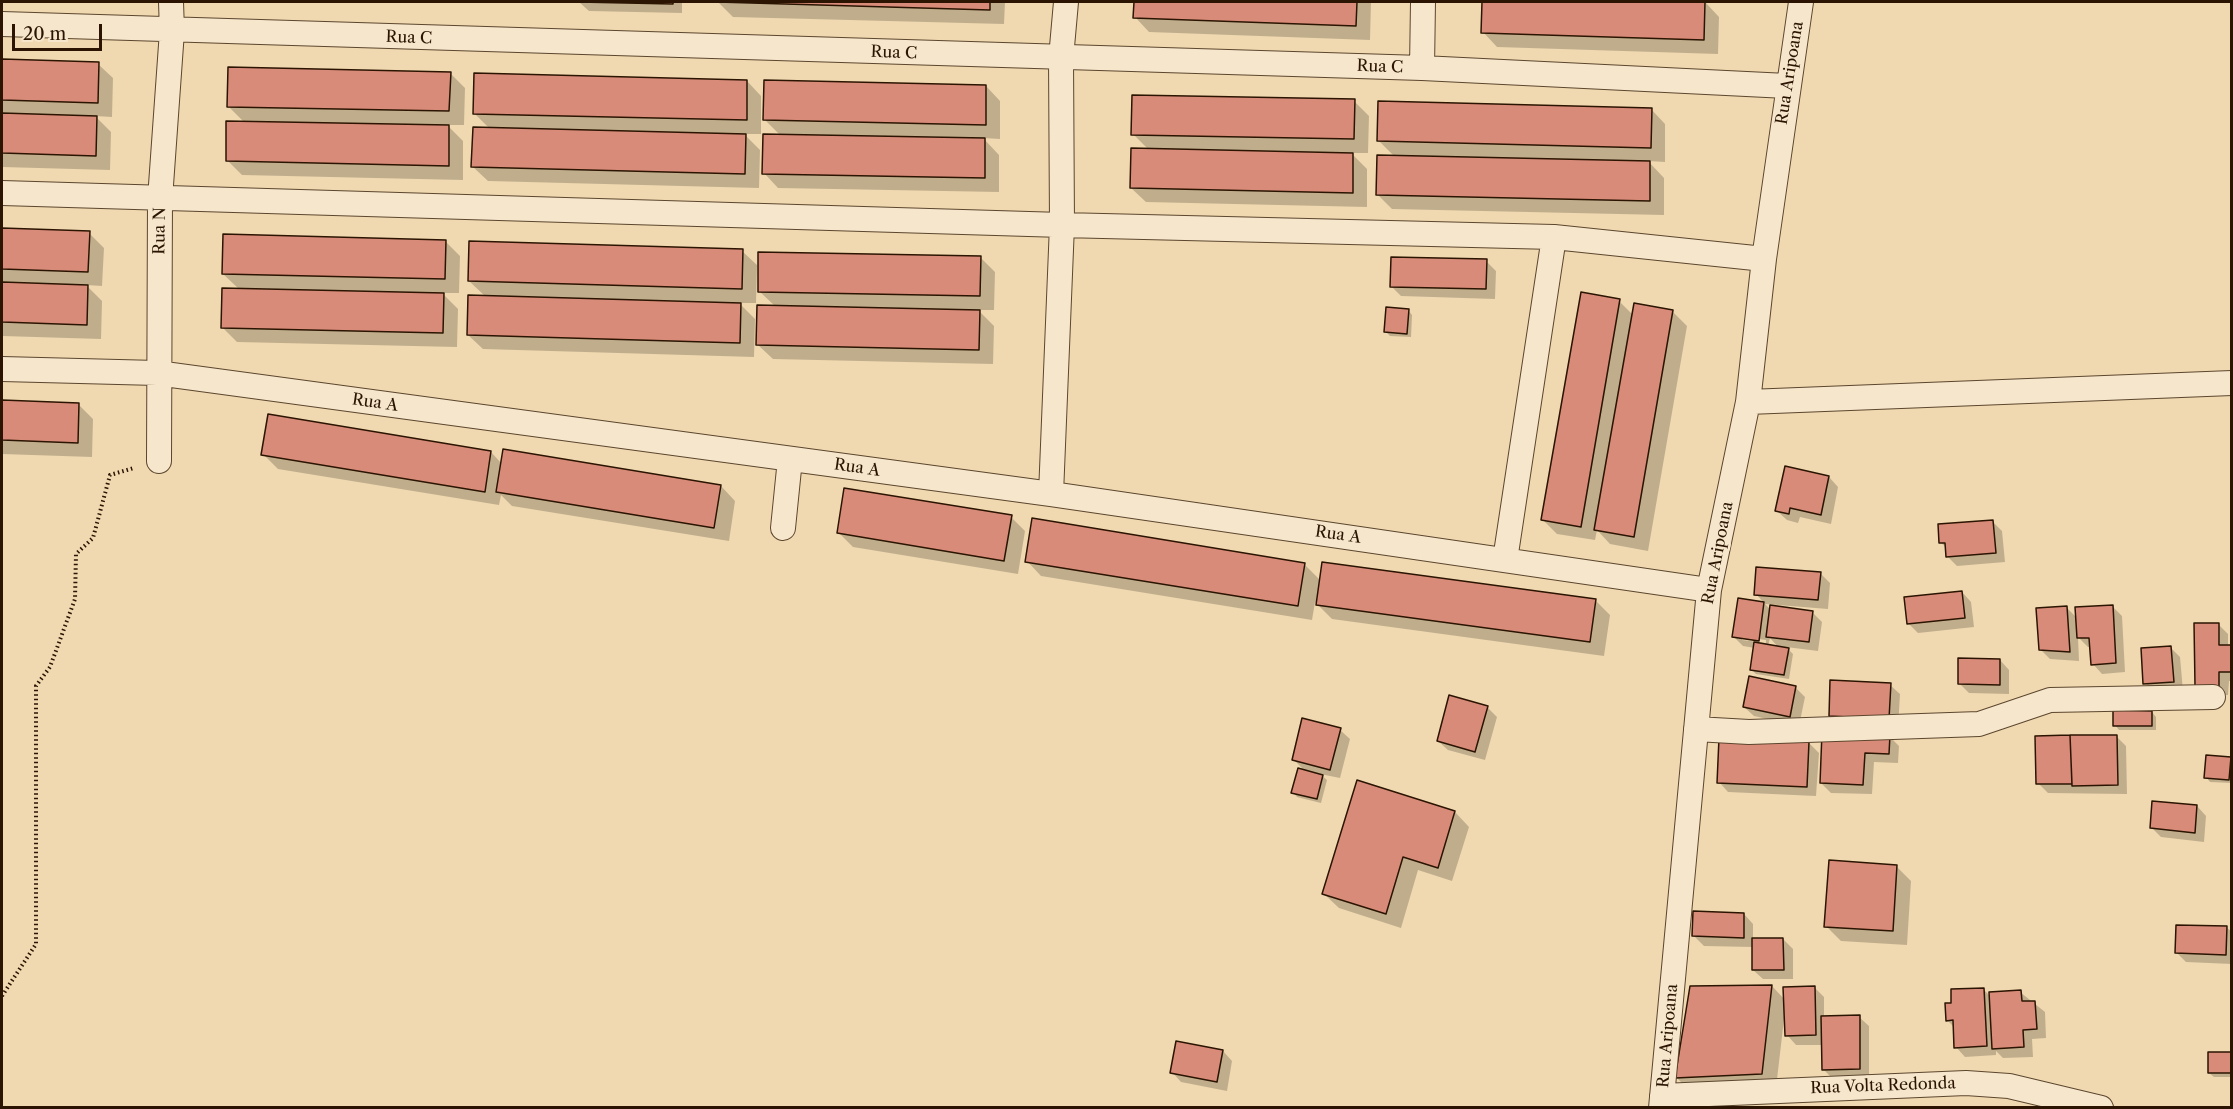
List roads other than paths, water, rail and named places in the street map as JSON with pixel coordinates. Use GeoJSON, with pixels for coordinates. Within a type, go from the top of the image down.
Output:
{"type":"FeatureCollection","features":[{"type":"Feature","properties":{"kind":"street","name":"Rua N"},"geometry":{"type":"LineString","coordinates":[[159,460],[160,199],[172,31],[171,2]]}},
{"type":"Feature","properties":{"kind":"street"},"geometry":{"type":"LineString","coordinates":[[1051,494],[1062,225],[1061,58],[1066,2]]}},
{"type":"Feature","properties":{"kind":"street"},"geometry":{"type":"LineString","coordinates":[[1422,68],[1423,2]]}},
{"type":"Feature","properties":{"kind":"street","name":"Rua Aripoana"},"geometry":{"type":"LineString","coordinates":[[1661,1102],[1710,590],[1748,402],[1764,259],[1787,86],[1801,2]]}},
{"type":"Feature","properties":{"kind":"street","name":"Rua C"},"geometry":{"type":"LineString","coordinates":[[2,24],[1422,68],[1787,86]]}},
{"type":"Feature","properties":{"kind":"street"},"geometry":{"type":"LineString","coordinates":[[2,193],[1062,225],[1554,237],[1764,259]]}},
{"type":"Feature","properties":{"kind":"street"},"geometry":{"type":"LineString","coordinates":[[1505,560],[1554,237]]}},
{"type":"Feature","properties":{"kind":"street","name":"Rua A"},"geometry":{"type":"LineString","coordinates":[[2,369],[158,374],[1051,494],[1710,590]]}},
{"type":"Feature","properties":{"kind":"street"},"geometry":{"type":"LineString","coordinates":[[1748,402],[2232,383]]}},
{"type":"Feature","properties":{"kind":"street"},"geometry":{"type":"LineString","coordinates":[[783,528],[790,459]]}},
{"type":"Feature","properties":{"kind":"street"},"geometry":{"type":"LineString","coordinates":[[1696,729],[1749,732],[1979,724],[2050,700],[2213,697]]}},
{"type":"Feature","properties":{"kind":"street","name":"Rua Volta Redonda"},"geometry":{"type":"LineString","coordinates":[[1661,1102],[1966,1083],[2009,1086],[2101,1107]]}}]}
